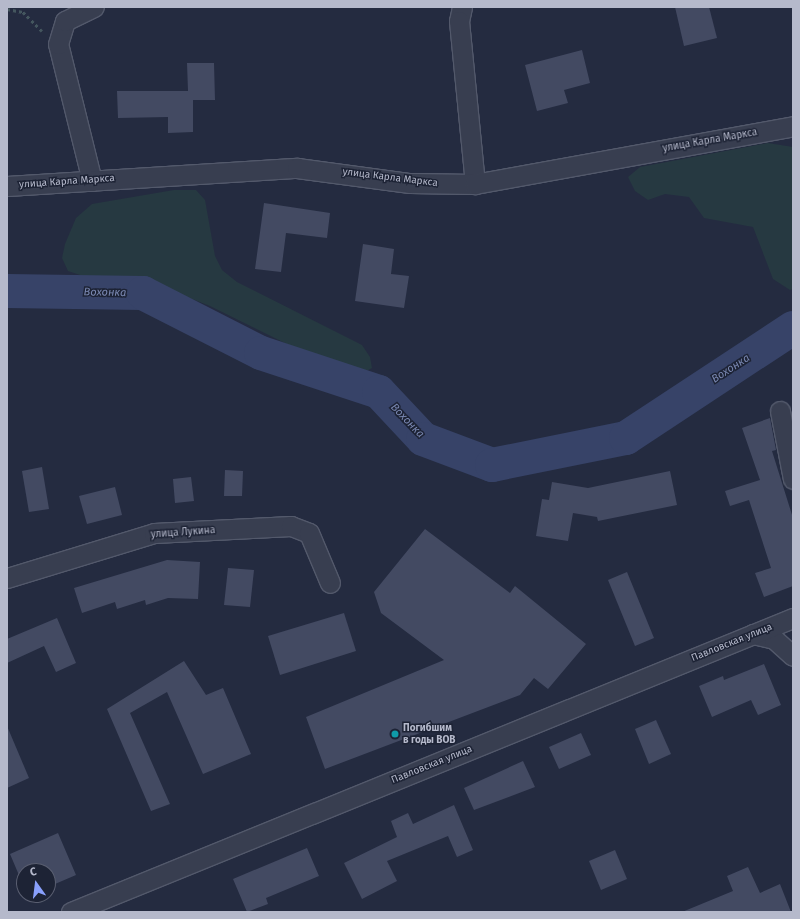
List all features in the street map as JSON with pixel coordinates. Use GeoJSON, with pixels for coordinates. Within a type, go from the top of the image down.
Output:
{"type":"FeatureCollection","features":[{"type":"Feature","properties":{"kind":"street"},"geometry":{"type":"LineString","coordinates":[[92,181],[58,44],[65,21],[94,7]]}},
{"type":"Feature","properties":{"kind":"street"},"geometry":{"type":"LineString","coordinates":[[462,7],[460,21],[472,117],[475,184]]}},
{"type":"Feature","properties":{"kind":"street","name":"улица Карла Маркса"},"geometry":{"type":"LineString","coordinates":[[7,186],[298,168],[423,184],[475,184],[793,126]]}},
{"type":"Feature","properties":{"kind":"street"},"geometry":{"type":"LineString","coordinates":[[780,411],[793,479]]}},
{"type":"Feature","properties":{"kind":"street","name":"улица Лукина"},"geometry":{"type":"LineString","coordinates":[[7,578],[154,533],[291,526],[309,533],[330,583]]}},
{"type":"Feature","properties":{"kind":"street","name":"Павловская улица"},"geometry":{"type":"LineString","coordinates":[[71,912],[793,618]]}},
{"type":"Feature","properties":{"kind":"street"},"geometry":{"type":"LineString","coordinates":[[753,634],[774,639],[793,656]]}},
{"type":"Feature","properties":{"kind":"path"},"geometry":{"type":"LineString","coordinates":[[7,9],[23,12],[58,44]]}},
{"type":"Feature","properties":{"kind":"shaded area"},"geometry":{"type":"Polygon","coordinates":[[[768,143],[793,147],[793,289],[790,290],[773,279],[753,227],[704,218],[689,197],[665,194],[648,200],[635,191],[628,177],[640,167],[768,143]]]}},
{"type":"Feature","properties":{"kind":"shaded area"},"geometry":{"type":"Polygon","coordinates":[[[174,190],[196,190],[205,200],[215,256],[222,270],[237,282],[362,345],[370,357],[372,368],[359,375],[307,354],[210,306],[156,285],[98,281],[68,271],[62,258],[65,244],[76,218],[92,204],[174,190]]]}},
{"type":"Feature","properties":{"kind":"building"},"geometry":{"type":"Polygon","coordinates":[[[675,7],[709,7],[717,38],[684,46],[675,7]]]}},
{"type":"Feature","properties":{"kind":"building"},"geometry":{"type":"Polygon","coordinates":[[[582,50],[590,83],[564,90],[568,103],[537,111],[525,65],[582,50]]]}},
{"type":"Feature","properties":{"kind":"building"},"geometry":{"type":"Polygon","coordinates":[[[187,63],[214,63],[215,100],[193,100],[193,132],[168,133],[168,117],[118,118],[117,91],[188,91],[187,63]]]}},
{"type":"Feature","properties":{"kind":"building"},"geometry":{"type":"Polygon","coordinates":[[[264,203],[330,213],[327,238],[286,233],[281,272],[255,269],[264,203]]]}},
{"type":"Feature","properties":{"kind":"building"},"geometry":{"type":"Polygon","coordinates":[[[363,244],[394,249],[391,274],[409,276],[404,308],[355,301],[363,244]]]}},
{"type":"Feature","properties":{"kind":"building"},"geometry":{"type":"Polygon","coordinates":[[[770,418],[776,450],[772,451],[793,518],[793,586],[764,597],[755,573],[771,568],[749,500],[730,506],[725,491],[760,480],[742,428],[770,418]]]}},
{"type":"Feature","properties":{"kind":"building"},"geometry":{"type":"Polygon","coordinates":[[[42,467],[49,509],[29,512],[22,471],[42,467]]]}},
{"type":"Feature","properties":{"kind":"building"},"geometry":{"type":"Polygon","coordinates":[[[225,470],[243,471],[242,496],[224,496],[225,470]]]}},
{"type":"Feature","properties":{"kind":"building"},"geometry":{"type":"Polygon","coordinates":[[[670,471],[677,505],[598,521],[597,517],[573,513],[568,541],[536,536],[542,499],[549,500],[552,482],[588,488],[670,471]]]}},
{"type":"Feature","properties":{"kind":"building"},"geometry":{"type":"Polygon","coordinates":[[[191,477],[194,501],[175,503],[173,479],[191,477]]]}},
{"type":"Feature","properties":{"kind":"building"},"geometry":{"type":"Polygon","coordinates":[[[115,487],[122,515],[87,524],[79,496],[115,487]]]}},
{"type":"Feature","properties":{"kind":"building"},"geometry":{"type":"Polygon","coordinates":[[[425,529],[510,593],[515,586],[586,644],[548,689],[534,678],[520,695],[325,769],[306,717],[444,660],[381,613],[374,592],[425,529]]]}},
{"type":"Feature","properties":{"kind":"building"},"geometry":{"type":"Polygon","coordinates":[[[167,560],[200,562],[198,599],[168,598],[146,605],[145,600],[117,609],[115,602],[82,613],[74,588],[167,560]]]}},
{"type":"Feature","properties":{"kind":"building"},"geometry":{"type":"Polygon","coordinates":[[[228,568],[254,570],[250,607],[224,605],[228,568]]]}},
{"type":"Feature","properties":{"kind":"building"},"geometry":{"type":"Polygon","coordinates":[[[627,572],[654,638],[635,646],[608,580],[627,572]]]}},
{"type":"Feature","properties":{"kind":"building"},"geometry":{"type":"Polygon","coordinates":[[[344,613],[356,651],[280,675],[268,636],[344,613]]]}},
{"type":"Feature","properties":{"kind":"building"},"geometry":{"type":"Polygon","coordinates":[[[57,618],[76,663],[56,672],[44,646],[7,663],[7,639],[57,618]]]}},
{"type":"Feature","properties":{"kind":"building"},"geometry":{"type":"Polygon","coordinates":[[[184,661],[206,695],[223,688],[251,754],[203,774],[167,692],[130,713],[170,804],[151,811],[107,709],[184,661]]]}},
{"type":"Feature","properties":{"kind":"building"},"geometry":{"type":"Polygon","coordinates":[[[764,664],[781,705],[758,715],[751,700],[712,717],[699,686],[723,676],[724,680],[764,664]]]}},
{"type":"Feature","properties":{"kind":"building"},"geometry":{"type":"Polygon","coordinates":[[[656,720],[671,754],[649,764],[635,729],[656,720]]]}},
{"type":"Feature","properties":{"kind":"building"},"geometry":{"type":"Polygon","coordinates":[[[7,726],[29,778],[7,788],[7,726]]]}},
{"type":"Feature","properties":{"kind":"building"},"geometry":{"type":"Polygon","coordinates":[[[581,733],[591,755],[559,769],[549,747],[581,733]]]}},
{"type":"Feature","properties":{"kind":"building"},"geometry":{"type":"Polygon","coordinates":[[[523,761],[535,787],[474,810],[464,788],[523,761]]]}},
{"type":"Feature","properties":{"kind":"building"},"geometry":{"type":"Polygon","coordinates":[[[454,805],[473,850],[457,857],[448,836],[387,861],[397,881],[362,899],[344,863],[397,837],[391,821],[408,813],[413,824],[454,805]]]}},
{"type":"Feature","properties":{"kind":"building"},"geometry":{"type":"Polygon","coordinates":[[[58,833],[76,875],[56,884],[56,863],[16,863],[16,868],[10,854],[58,833]]]}},
{"type":"Feature","properties":{"kind":"building"},"geometry":{"type":"Polygon","coordinates":[[[307,848],[319,876],[266,898],[268,904],[247,912],[233,879],[307,848]]]}},
{"type":"Feature","properties":{"kind":"building"},"geometry":{"type":"Polygon","coordinates":[[[615,850],[627,879],[601,890],[589,861],[615,850]]]}},
{"type":"Feature","properties":{"kind":"building"},"geometry":{"type":"Polygon","coordinates":[[[748,867],[760,893],[780,884],[791,912],[682,912],[733,891],[727,876],[748,867]]]}},
{"type":"Feature","properties":{"kind":"waterway","name":"Вохонка"},"geometry":{"type":"LineString","coordinates":[[7,291],[143,293],[261,353],[379,392],[423,439],[492,465],[626,438],[793,328]]}},
{"type":"Feature","properties":{"kind":"place","name":"Погибшим в годы ВОВ"},"geometry":{"type":"Point","coordinates":[395,734]}}]}
